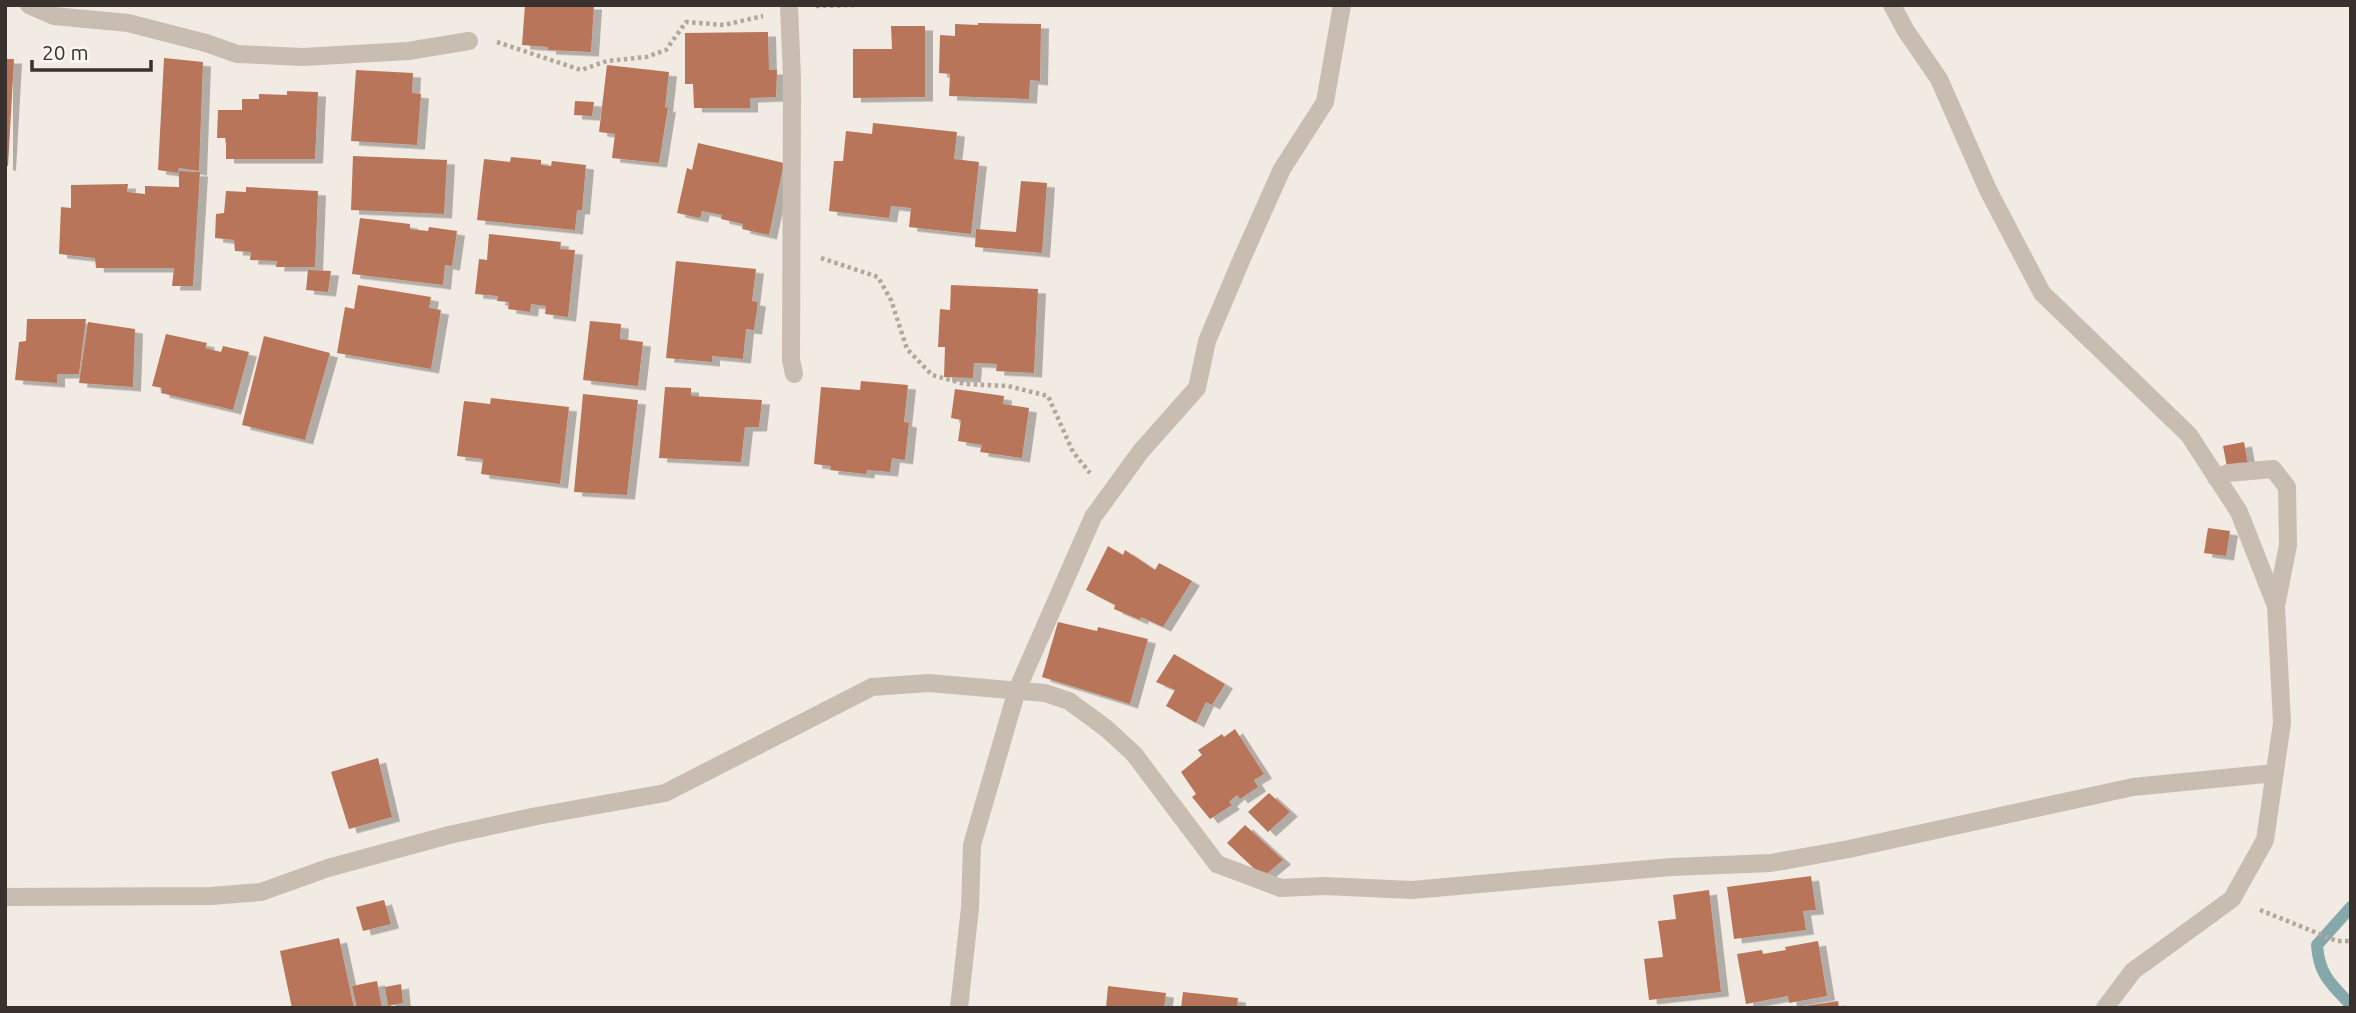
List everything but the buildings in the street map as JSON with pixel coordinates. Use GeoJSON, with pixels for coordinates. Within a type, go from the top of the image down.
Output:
{"type":"FeatureCollection","features":[{"type":"Feature","properties":{"kind":"street"},"geometry":{"type":"LineString","coordinates":[[29,5],[54,16],[128,23],[206,43],[237,54],[303,57],[408,51],[469,40]]}},
{"type":"Feature","properties":{"kind":"street"},"geometry":{"type":"LineString","coordinates":[[959,1008],[970,908],[972,845],[1017,690],[1093,517],[1141,451],[1197,388],[1207,341],[1242,256],[1282,169],[1325,102],[1342,5]]}},
{"type":"Feature","properties":{"kind":"street"},"geometry":{"type":"LineString","coordinates":[[1892,5],[1906,31],[1939,79],[1988,190],[2042,293],[2189,435],[2238,512],[2276,606]]}},
{"type":"Feature","properties":{"kind":"street"},"geometry":{"type":"LineString","coordinates":[[789,7],[792,79],[791,360],[794,374]]}},
{"type":"Feature","properties":{"kind":"street"},"geometry":{"type":"LineString","coordinates":[[2105,1008],[2133,971],[2232,898],[2265,840],[2282,723],[2276,606],[2288,545],[2287,487],[2273,469],[2228,473],[2216,478]]}},
{"type":"Feature","properties":{"kind":"street"},"geometry":{"type":"LineString","coordinates":[[5,897],[211,896],[261,892],[328,868],[449,835],[665,793],[872,687],[929,683],[1045,693],[1069,701],[1107,729],[1134,754],[1217,864],[1281,888],[1324,886],[1412,890],[1671,867],[1771,863],[1850,849],[2133,787],[2275,773]]}},
{"type":"Feature","properties":{"kind":"path"},"geometry":{"type":"LineString","coordinates":[[469,40],[486,39],[580,70],[607,61],[646,57],[666,50],[686,22],[724,25],[789,7],[858,5]]}},
{"type":"Feature","properties":{"kind":"path"},"geometry":{"type":"LineString","coordinates":[[791,247],[878,277],[891,300],[907,349],[932,375],[965,384],[1008,386],[1048,396],[1073,452],[1093,477],[1112,491]]}},
{"type":"Feature","properties":{"kind":"path"},"geometry":{"type":"LineString","coordinates":[[2232,898],[2337,941],[2351,941]]}},
{"type":"Feature","properties":{"kind":"waterway"},"geometry":{"type":"LineString","coordinates":[[2351,907],[2317,945],[2323,972],[2351,1005]]}}]}
